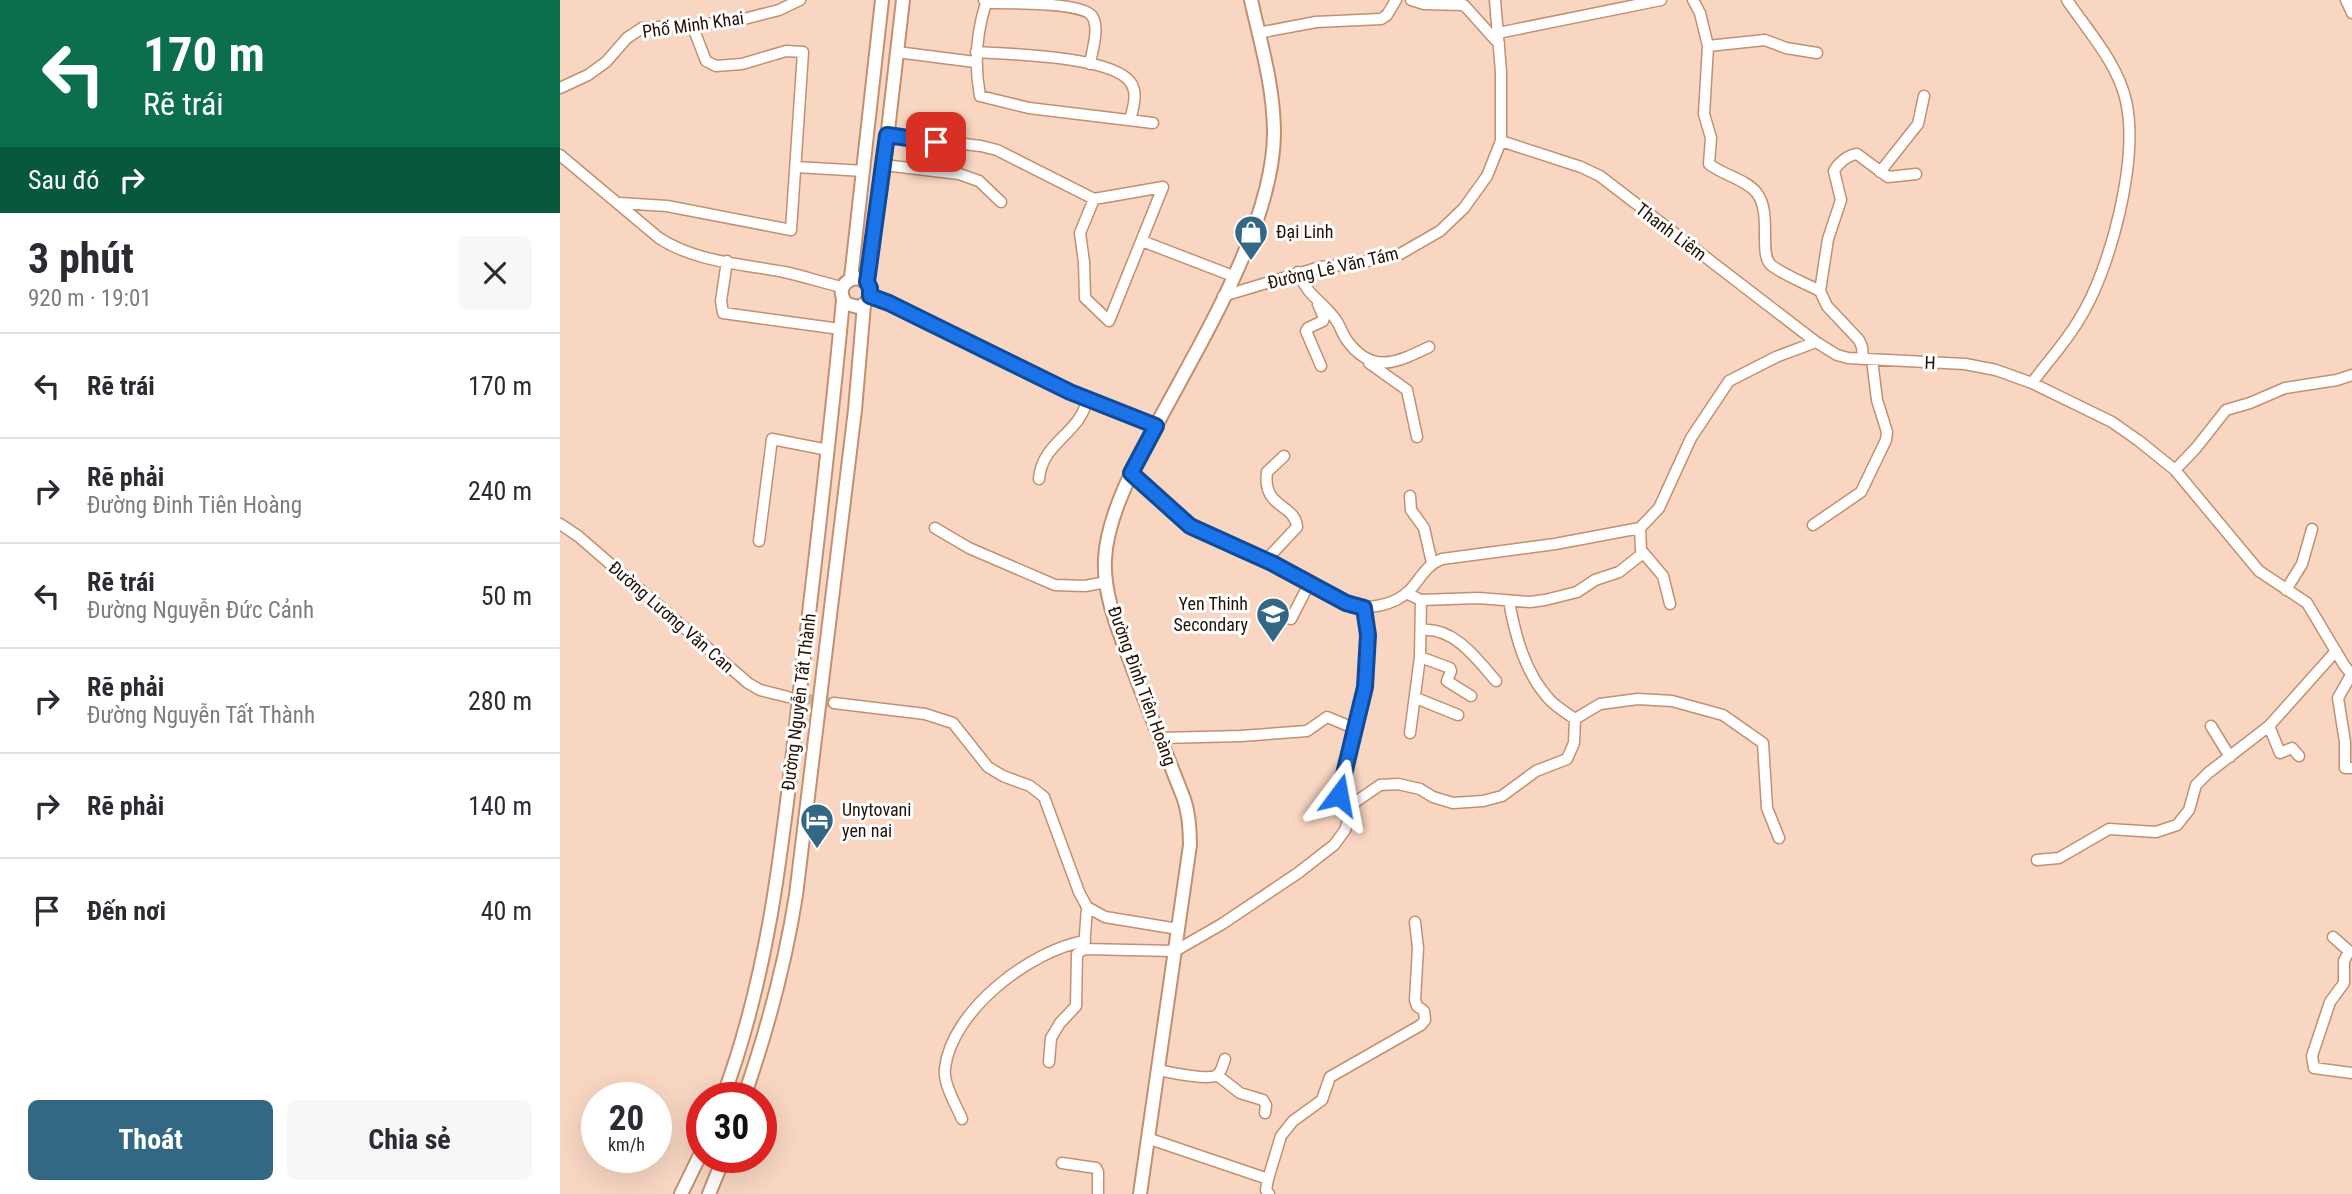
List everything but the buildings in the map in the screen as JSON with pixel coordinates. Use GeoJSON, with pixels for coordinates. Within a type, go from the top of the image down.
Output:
{"type":"FeatureCollection","features":[{"type":"Feature","properties":{"kind":"main road","name":"Đường Nguyễn Tất Thành"},"geometry":{"type":"LineString","coordinates":[[728,1082],[748,1023],[759,978],[781,858],[840,329],[864,172],[882,0]]}},
{"type":"Feature","properties":{"kind":"main road"},"geometry":{"type":"LineString","coordinates":[[867,301],[852,307],[845,289],[862,279],[867,282],[903,0]]}},
{"type":"Feature","properties":{"kind":"main road","name":"Đường Đinh Tiên Hoàng"},"geometry":{"type":"LineString","coordinates":[[1140,1194],[1190,845],[1189,813],[1118,629],[1106,582],[1105,559],[1108,538],[1131,473],[1233,276],[1257,220],[1273,146],[1273,100],[1269,72],[1251,0]]}},
{"type":"Feature","properties":{"kind":"main road","name":"Đường Nguyễn Tất Thành"},"geometry":{"type":"LineString","coordinates":[[749,1082],[786,955],[800,861],[870,288],[867,282]]}},
{"type":"Feature","properties":{"kind":"main road"},"geometry":{"type":"LineString","coordinates":[[810,605],[832,607]]}},
{"type":"Feature","properties":{"kind":"main road"},"geometry":{"type":"LineString","coordinates":[[781,858],[800,861]]}},
{"type":"Feature","properties":{"kind":"main road"},"geometry":{"type":"LineString","coordinates":[[681,1194],[691,1173]]}},
{"type":"Feature","properties":{"kind":"main road"},"geometry":{"type":"LineString","coordinates":[[709,1194],[718,1173]]}},
{"type":"Feature","properties":{"kind":"street","name":"Phố Minh Khai"},"geometry":{"type":"LineString","coordinates":[[560,88],[588,75],[606,62],[627,38],[642,28],[732,22],[779,10],[800,0]]}},
{"type":"Feature","properties":{"kind":"street"},"geometry":{"type":"LineString","coordinates":[[1258,33],[1316,22],[1381,19],[1387,15],[1396,0]]}},
{"type":"Feature","properties":{"kind":"street"},"geometry":{"type":"LineString","coordinates":[[1411,0],[1424,4],[1464,5],[1499,38],[1661,0]]}},
{"type":"Feature","properties":{"kind":"street","name":"Đường Lê Văn Tám"},"geometry":{"type":"LineString","coordinates":[[1223,296],[1298,272],[1400,254],[1440,231],[1464,208],[1487,176],[1501,141],[1499,38],[1495,0]]}},
{"type":"Feature","properties":{"kind":"street"},"geometry":{"type":"LineString","coordinates":[[1693,0],[1700,13],[1708,46],[1704,114],[1711,138],[1709,164],[1749,186],[1758,195],[1765,212],[1766,258],[1772,266],[1820,291],[1828,306],[1862,346],[1887,432],[1886,440],[1861,492],[1814,525]]}},
{"type":"Feature","properties":{"kind":"street"},"geometry":{"type":"LineString","coordinates":[[2032,383],[2092,299],[2119,217],[2130,145],[2126,101],[2114,68],[2067,0]]}},
{"type":"Feature","properties":{"kind":"street"},"geometry":{"type":"LineString","coordinates":[[2346,0],[2352,13]]}},
{"type":"Feature","properties":{"kind":"street"},"geometry":{"type":"LineString","coordinates":[[1090,64],[1095,25],[1088,12],[1069,7],[985,1],[979,25],[976,57],[980,96],[1030,108],[1153,123]]}},
{"type":"Feature","properties":{"kind":"street"},"geometry":{"type":"LineString","coordinates":[[619,202],[667,206],[791,230],[803,52],[786,51],[742,64],[716,66],[706,61],[692,25]]}},
{"type":"Feature","properties":{"kind":"street"},"geometry":{"type":"LineString","coordinates":[[1708,46],[1765,40],[1786,48],[1817,52]]}},
{"type":"Feature","properties":{"kind":"street"},"geometry":{"type":"LineString","coordinates":[[897,52],[976,57],[1063,58],[1090,64],[1118,73],[1132,85],[1135,96],[1130,120]]}},
{"type":"Feature","properties":{"kind":"street"},"geometry":{"type":"LineString","coordinates":[[1880,172],[1918,124],[1924,96]]}},
{"type":"Feature","properties":{"kind":"street"},"geometry":{"type":"LineString","coordinates":[[887,135],[997,150],[1094,199],[1163,187],[1147,243],[1109,321],[1085,298],[1080,233],[1094,199]]}},
{"type":"Feature","properties":{"kind":"street","name":"Thanh Liêm"},"geometry":{"type":"LineString","coordinates":[[1501,141],[1581,167],[1600,176],[1827,350]]}},
{"type":"Feature","properties":{"kind":"street"},"geometry":{"type":"LineString","coordinates":[[1820,291],[1828,239],[1841,200],[1834,171],[1849,156],[1857,154],[1891,178],[1916,174]]}},
{"type":"Feature","properties":{"kind":"street"},"geometry":{"type":"LineString","coordinates":[[560,155],[666,242],[702,257],[789,274],[845,289]]}},
{"type":"Feature","properties":{"kind":"street"},"geometry":{"type":"LineString","coordinates":[[884,165],[959,174],[979,181],[1002,202]]}},
{"type":"Feature","properties":{"kind":"street"},"geometry":{"type":"LineString","coordinates":[[796,167],[864,172]]}},
{"type":"Feature","properties":{"kind":"street"},"geometry":{"type":"LineString","coordinates":[[1147,243],[1233,276]]}},
{"type":"Feature","properties":{"kind":"street"},"geometry":{"type":"LineString","coordinates":[[727,261],[721,301],[723,313],[840,329]]}},
{"type":"Feature","properties":{"kind":"street"},"geometry":{"type":"LineString","coordinates":[[1298,272],[1308,293],[1332,314],[1352,347],[1407,390],[1417,437]]}},
{"type":"Feature","properties":{"kind":"street"},"geometry":{"type":"LineString","coordinates":[[867,301],[1087,399],[1156,426]]}},
{"type":"Feature","properties":{"kind":"street"},"geometry":{"type":"LineString","coordinates":[[1316,301],[1324,318],[1306,331],[1321,366]]}},
{"type":"Feature","properties":{"kind":"street"},"geometry":{"type":"LineString","coordinates":[[1131,473],[1190,526],[1266,560],[1346,603],[1364,608],[1394,600],[1406,593],[1432,563],[1442,559],[1555,544],[1640,528],[1659,508],[1691,438],[1728,381],[1776,357],[1816,342]]}},
{"type":"Feature","properties":{"kind":"street"},"geometry":{"type":"LineString","coordinates":[[1364,357],[1376,362],[1392,363],[1429,347]]}},
{"type":"Feature","properties":{"kind":"street","name":"H"},"geometry":{"type":"LineString","coordinates":[[1827,350],[1848,358],[1980,366],[2032,383],[2112,422],[2175,470],[2259,571],[2307,603],[2352,675]]}},
{"type":"Feature","properties":{"kind":"street"},"geometry":{"type":"LineString","coordinates":[[2175,470],[2225,410],[2285,388],[2352,375]]}},
{"type":"Feature","properties":{"kind":"street"},"geometry":{"type":"LineString","coordinates":[[1039,479],[1040,466],[1045,455],[1079,420],[1087,399]]}},
{"type":"Feature","properties":{"kind":"street"},"geometry":{"type":"LineString","coordinates":[[759,541],[772,439],[828,450]]}},
{"type":"Feature","properties":{"kind":"street"},"geometry":{"type":"LineString","coordinates":[[1266,560],[1297,527],[1292,514],[1273,501],[1267,483],[1267,472],[1284,456]]}},
{"type":"Feature","properties":{"kind":"street"},"geometry":{"type":"LineString","coordinates":[[1410,496],[1411,510],[1424,528],[1432,563]]}},
{"type":"Feature","properties":{"kind":"street","name":"Đường Lương Văn Can"},"geometry":{"type":"LineString","coordinates":[[560,524],[578,536],[748,683],[761,690],[788,696]]}},
{"type":"Feature","properties":{"kind":"street"},"geometry":{"type":"LineString","coordinates":[[935,528],[969,548],[1055,585],[1084,586],[1106,582]]}},
{"type":"Feature","properties":{"kind":"street"},"geometry":{"type":"LineString","coordinates":[[1640,528],[1642,554],[1663,576],[1670,604]]}},
{"type":"Feature","properties":{"kind":"street"},"geometry":{"type":"LineString","coordinates":[[2286,590],[2302,564],[2312,529]]}},
{"type":"Feature","properties":{"kind":"street"},"geometry":{"type":"LineString","coordinates":[[1406,593],[1421,600],[1478,598],[1530,602],[1577,592],[1595,580],[1619,572],[1642,554]]}},
{"type":"Feature","properties":{"kind":"street"},"geometry":{"type":"LineString","coordinates":[[1291,619],[1310,582]]}},
{"type":"Feature","properties":{"kind":"street"},"geometry":{"type":"LineString","coordinates":[[1410,733],[1420,657],[1421,600]]}},
{"type":"Feature","properties":{"kind":"street"},"geometry":{"type":"LineString","coordinates":[[1509,601],[1521,650],[1538,682],[1550,699],[1576,719]]}},
{"type":"Feature","properties":{"kind":"street"},"geometry":{"type":"LineString","coordinates":[[1350,812],[1339,795],[1365,687],[1368,635],[1364,608]]}},
{"type":"Feature","properties":{"kind":"street"},"geometry":{"type":"LineString","coordinates":[[1422,630],[1440,631],[1450,636],[1496,681]]}},
{"type":"Feature","properties":{"kind":"street"},"geometry":{"type":"LineString","coordinates":[[2037,860],[2059,858],[2109,829],[2156,832],[2177,825],[2189,810],[2196,785],[2269,726],[2336,651]]}},
{"type":"Feature","properties":{"kind":"street"},"geometry":{"type":"LineString","coordinates":[[1420,657],[1450,668],[1447,681],[1471,696]]}},
{"type":"Feature","properties":{"kind":"street"},"geometry":{"type":"LineString","coordinates":[[2352,675],[2338,698],[2345,742],[2345,768],[2352,768]]}},
{"type":"Feature","properties":{"kind":"street"},"geometry":{"type":"LineString","coordinates":[[1416,698],[1458,715]]}},
{"type":"Feature","properties":{"kind":"street"},"geometry":{"type":"LineString","coordinates":[[1576,719],[1600,704],[1638,699],[1672,701],[1723,715],[1763,743],[1767,808],[1779,838]]}},
{"type":"Feature","properties":{"kind":"street"},"geometry":{"type":"LineString","coordinates":[[834,703],[912,712],[950,721],[961,731],[988,767],[1036,789],[1048,804],[1079,892],[1087,907],[1085,945],[1077,954],[1076,1006],[1060,1023],[1051,1038],[1049,1062]]}},
{"type":"Feature","properties":{"kind":"street"},"geometry":{"type":"LineString","coordinates":[[1161,738],[1307,731],[1327,717],[1356,729]]}},
{"type":"Feature","properties":{"kind":"street"},"geometry":{"type":"LineString","coordinates":[[962,1119],[945,1077],[956,1036],[966,1021],[1008,976],[1028,962],[1069,943],[1175,951],[1222,924],[1307,866],[1340,838],[1354,803],[1380,785],[1398,784],[1420,789],[1433,797],[1453,803],[1483,802],[1502,796],[1536,771],[1567,759],[1574,743],[1576,719]]}},
{"type":"Feature","properties":{"kind":"street"},"geometry":{"type":"LineString","coordinates":[[2211,726],[2230,757]]}},
{"type":"Feature","properties":{"kind":"street"},"geometry":{"type":"LineString","coordinates":[[2269,726],[2280,753],[2292,748],[2299,756]]}},
{"type":"Feature","properties":{"kind":"street"},"geometry":{"type":"LineString","coordinates":[[1087,907],[1105,917],[1178,929]]}},
{"type":"Feature","properties":{"kind":"street"},"geometry":{"type":"LineString","coordinates":[[1269,1194],[1266,1190],[1268,1179],[1285,1129],[1322,1100],[1330,1077],[1421,1025],[1425,1020],[1424,1011],[1417,1006],[1415,1000],[1418,948],[1415,922]]}},
{"type":"Feature","properties":{"kind":"street"},"geometry":{"type":"LineString","coordinates":[[2333,937],[2349,951],[2344,961],[2344,983],[2330,1002],[2312,1056],[2315,1068],[2352,1073]]}},
{"type":"Feature","properties":{"kind":"street"},"geometry":{"type":"LineString","coordinates":[[1217,1076],[1225,1059]]}},
{"type":"Feature","properties":{"kind":"street"},"geometry":{"type":"LineString","coordinates":[[1158,1070],[1182,1075],[1217,1076],[1240,1093],[1263,1100],[1266,1105],[1265,1113]]}},
{"type":"Feature","properties":{"kind":"street"},"geometry":{"type":"LineString","coordinates":[[1147,1138],[1268,1179]]}},
{"type":"Feature","properties":{"kind":"street"},"geometry":{"type":"LineString","coordinates":[[1062,1163],[1096,1168],[1098,1194]]}},
{"type":"Feature","properties":{"kind":"tunnel"},"geometry":{"type":"LineString","coordinates":[[792,697],[834,703]]}},
{"type":"Feature","properties":{"kind":"place","name":"Đại Linh"},"geometry":{"type":"Point","coordinates":[1251,262]}},
{"type":"Feature","properties":{"kind":"place","name":"Yen Thinh Secondary"},"geometry":{"type":"Point","coordinates":[1273,644]}},
{"type":"Feature","properties":{"kind":"place","name":"Unytovani yen nai"},"geometry":{"type":"Point","coordinates":[817,850]}},
{"type":"Feature","properties":{"kind":"route"},"geometry":{"type":"LineString","coordinates":[[936,142],[887,135],[867,282],[870,296],[1070,392],[1156,426],[1131,473],[1173,512],[1190,526],[1272,563],[1346,603],[1364,608],[1368,635],[1365,687],[1339,795]]}}]}
